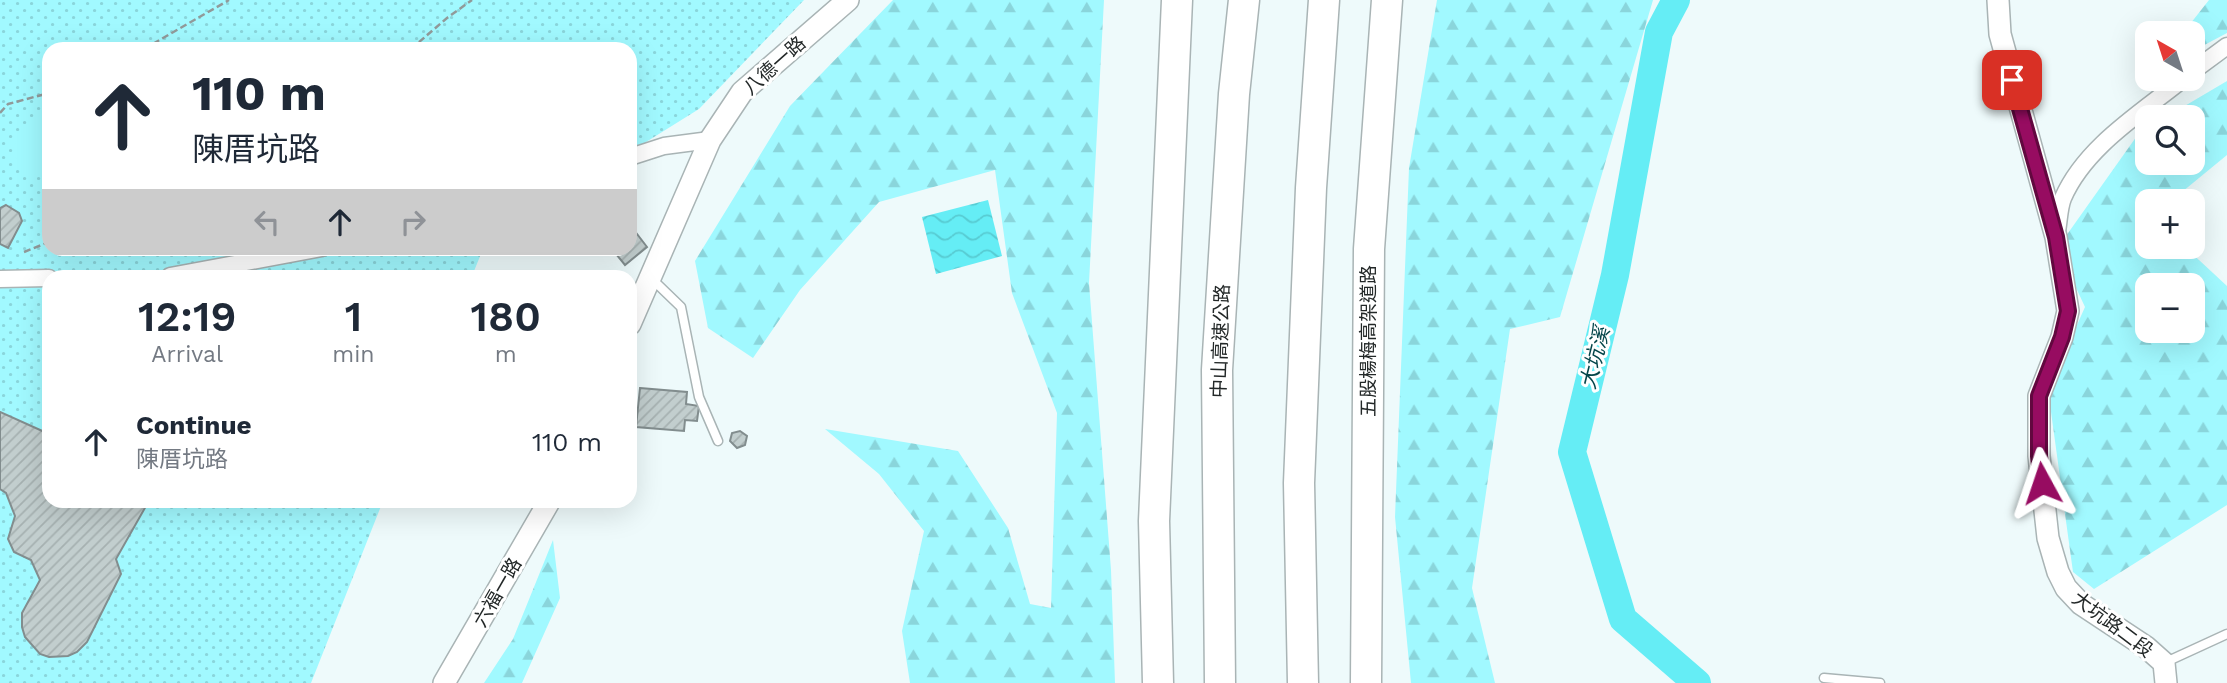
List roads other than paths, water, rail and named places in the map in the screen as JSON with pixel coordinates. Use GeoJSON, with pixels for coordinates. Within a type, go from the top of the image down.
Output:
{"type":"FeatureCollection","features":[{"type":"Feature","properties":{"kind":"highway"},"geometry":{"type":"LineString","coordinates":[[1158,683],[1154,521],[1177,0]]}},
{"type":"Feature","properties":{"kind":"highway","name":"中山高速公路"},"geometry":{"type":"LineString","coordinates":[[1220,683],[1217,370],[1234,94],[1244,0]]}},
{"type":"Feature","properties":{"kind":"highway"},"geometry":{"type":"LineString","coordinates":[[1303,683],[1299,483],[1311,188],[1324,0]]}},
{"type":"Feature","properties":{"kind":"highway","name":"五股楊梅高架道路"},"geometry":{"type":"LineString","coordinates":[[1366,683],[1369,249],[1387,0]]}},
{"type":"Feature","properties":{"kind":"street","name":"八德一路"},"geometry":{"type":"LineString","coordinates":[[710,140],[742,92],[848,0]]}},
{"type":"Feature","properties":{"kind":"street","name":"大坑路二段"},"geometry":{"type":"LineString","coordinates":[[1998,0],[2000,34],[2056,237],[2068,311],[2062,337],[2039,396],[2039,456],[2048,538],[2058,572],[2066,588],[2081,604],[2146,647],[2165,673]]}},
{"type":"Feature","properties":{"kind":"street"},"geometry":{"type":"LineString","coordinates":[[2205,62],[2227,46]]}},
{"type":"Feature","properties":{"kind":"street"},"geometry":{"type":"LineString","coordinates":[[2056,237],[2062,199],[2084,164],[2112,136],[2168,91]]}},
{"type":"Feature","properties":{"kind":"street"},"geometry":{"type":"LineString","coordinates":[[637,155],[664,146],[710,140]]}},
{"type":"Feature","properties":{"kind":"street"},"geometry":{"type":"LineString","coordinates":[[637,308],[710,140]]}},
{"type":"Feature","properties":{"kind":"street"},"geometry":{"type":"LineString","coordinates":[[203,270],[279,256]]}},
{"type":"Feature","properties":{"kind":"street"},"geometry":{"type":"LineString","coordinates":[[0,279],[42,278]]}},
{"type":"Feature","properties":{"kind":"street","name":"六福一路"},"geometry":{"type":"LineString","coordinates":[[444,683],[545,508]]}},
{"type":"Feature","properties":{"kind":"lane"},"geometry":{"type":"LineString","coordinates":[[650,277],[681,307],[699,397],[718,441]]}},
{"type":"Feature","properties":{"kind":"lane"},"geometry":{"type":"LineString","coordinates":[[2165,673],[2227,634]]}},
{"type":"Feature","properties":{"kind":"lane"},"geometry":{"type":"LineString","coordinates":[[1824,678],[1880,683]]}},
{"type":"Feature","properties":{"kind":"water"},"geometry":{"type":"Polygon","coordinates":[[[988,200],[1002,256],[936,274],[922,217],[988,200]]]}},
{"type":"Feature","properties":{"kind":"waterway","name":"大坑溪"},"geometry":{"type":"LineString","coordinates":[[1676,0],[1659,32],[1615,275],[1572,452],[1623,619],[1697,683]]}}]}
